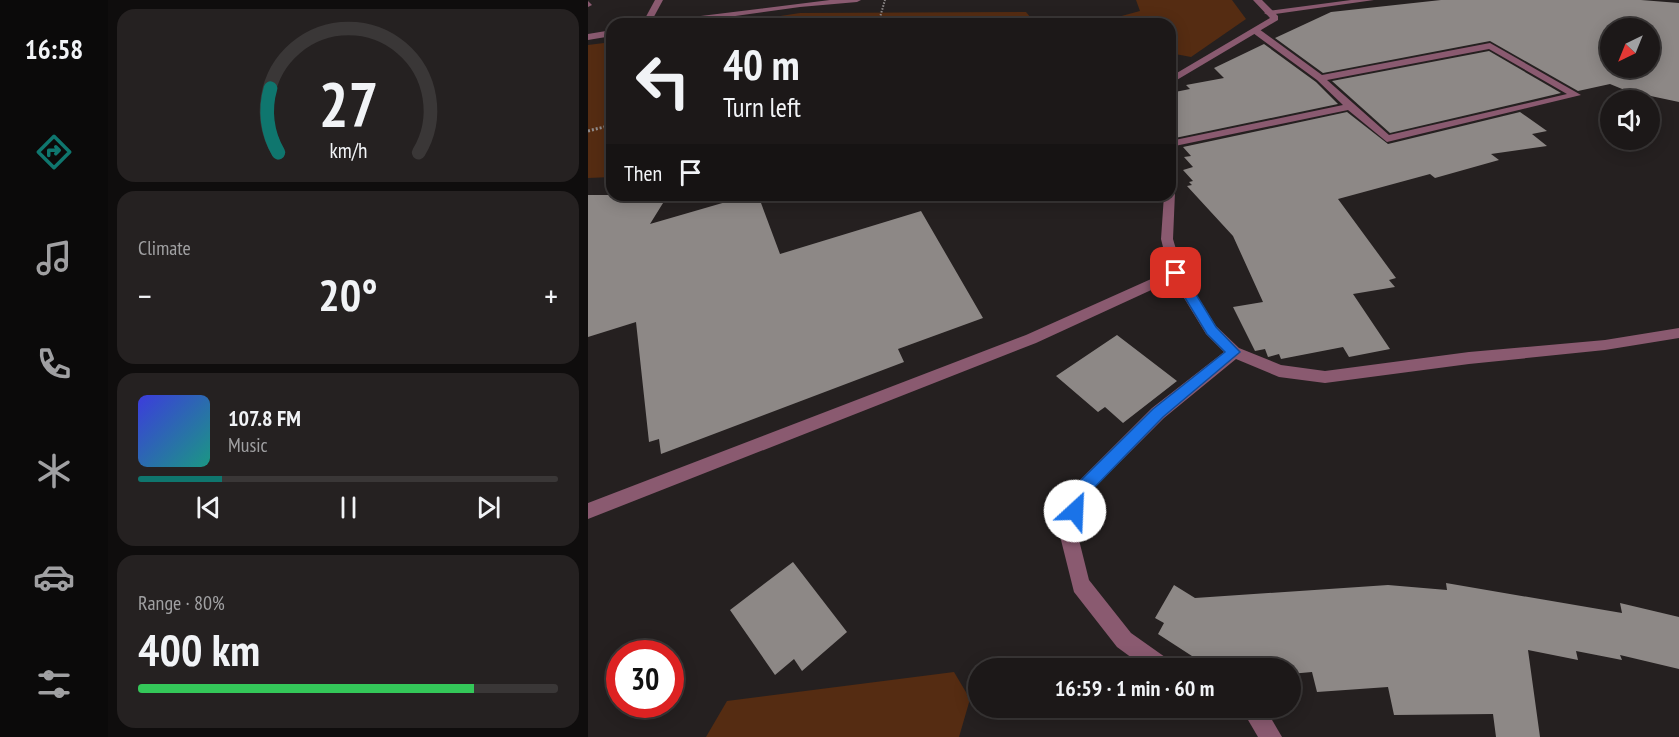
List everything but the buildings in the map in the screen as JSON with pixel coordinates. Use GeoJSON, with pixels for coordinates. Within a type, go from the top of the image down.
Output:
{"type":"FeatureCollection","features":[{"type":"Feature","properties":{"kind":"street"},"geometry":{"type":"LineString","coordinates":[[648,18],[659,0]]}},
{"type":"Feature","properties":{"kind":"street"},"geometry":{"type":"LineString","coordinates":[[709,18],[857,0]]}},
{"type":"Feature","properties":{"kind":"street"},"geometry":{"type":"LineString","coordinates":[[1176,78],[1275,18],[1257,0]]}},
{"type":"Feature","properties":{"kind":"street"},"geometry":{"type":"LineString","coordinates":[[1268,12],[1370,0]]}},
{"type":"Feature","properties":{"kind":"street"},"geometry":{"type":"LineString","coordinates":[[1256,31],[1320,78],[1388,139],[1576,95],[1490,46],[1320,78]]}},
{"type":"Feature","properties":{"kind":"street"},"geometry":{"type":"LineString","coordinates":[[588,37],[606,34]]}},
{"type":"Feature","properties":{"kind":"street"},"geometry":{"type":"LineString","coordinates":[[1176,143],[1350,107]]}},
{"type":"Feature","properties":{"kind":"street"},"geometry":{"type":"LineString","coordinates":[[1170,201],[1167,239],[1176,273],[1211,330],[1234,352],[1279,371],[1325,377],[1468,358],[1605,345],[1679,333]]}},
{"type":"Feature","properties":{"kind":"street"},"geometry":{"type":"LineString","coordinates":[[588,511],[1030,339],[1176,273]]}},
{"type":"Feature","properties":{"kind":"street"},"geometry":{"type":"LineString","coordinates":[[1149,658],[1124,640],[1081,585],[1068,532],[1081,490],[1158,413],[1234,352]]}},
{"type":"Feature","properties":{"kind":"street"},"geometry":{"type":"LineString","coordinates":[[1259,718],[1271,737]]}},
{"type":"Feature","properties":{"kind":"path"},"geometry":{"type":"LineString","coordinates":[[880,18],[885,0]]}},
{"type":"Feature","properties":{"kind":"path"},"geometry":{"type":"LineString","coordinates":[[588,131],[606,126]]}},
{"type":"Feature","properties":{"kind":"shaded area"},"geometry":{"type":"Polygon","coordinates":[[[1136,0],[1232,0],[1246,19],[1191,57],[1176,54],[1176,18],[1114,18],[1140,11],[1136,0]]]}},
{"type":"Feature","properties":{"kind":"shaded area"},"geometry":{"type":"Polygon","coordinates":[[[1026,12],[1031,18],[767,18],[800,13],[1026,12]]]}},
{"type":"Feature","properties":{"kind":"shaded area"},"geometry":{"type":"Polygon","coordinates":[[[606,43],[606,177],[588,178],[588,45],[606,43]]]}},
{"type":"Feature","properties":{"kind":"shaded area"},"geometry":{"type":"Polygon","coordinates":[[[954,672],[968,696],[968,706],[959,737],[706,737],[727,701],[954,672]]]}},
{"type":"Feature","properties":{"kind":"route"},"geometry":{"type":"LineString","coordinates":[[1075,511],[1081,490],[1158,413],[1234,352],[1211,330],[1176,273]]}}]}
